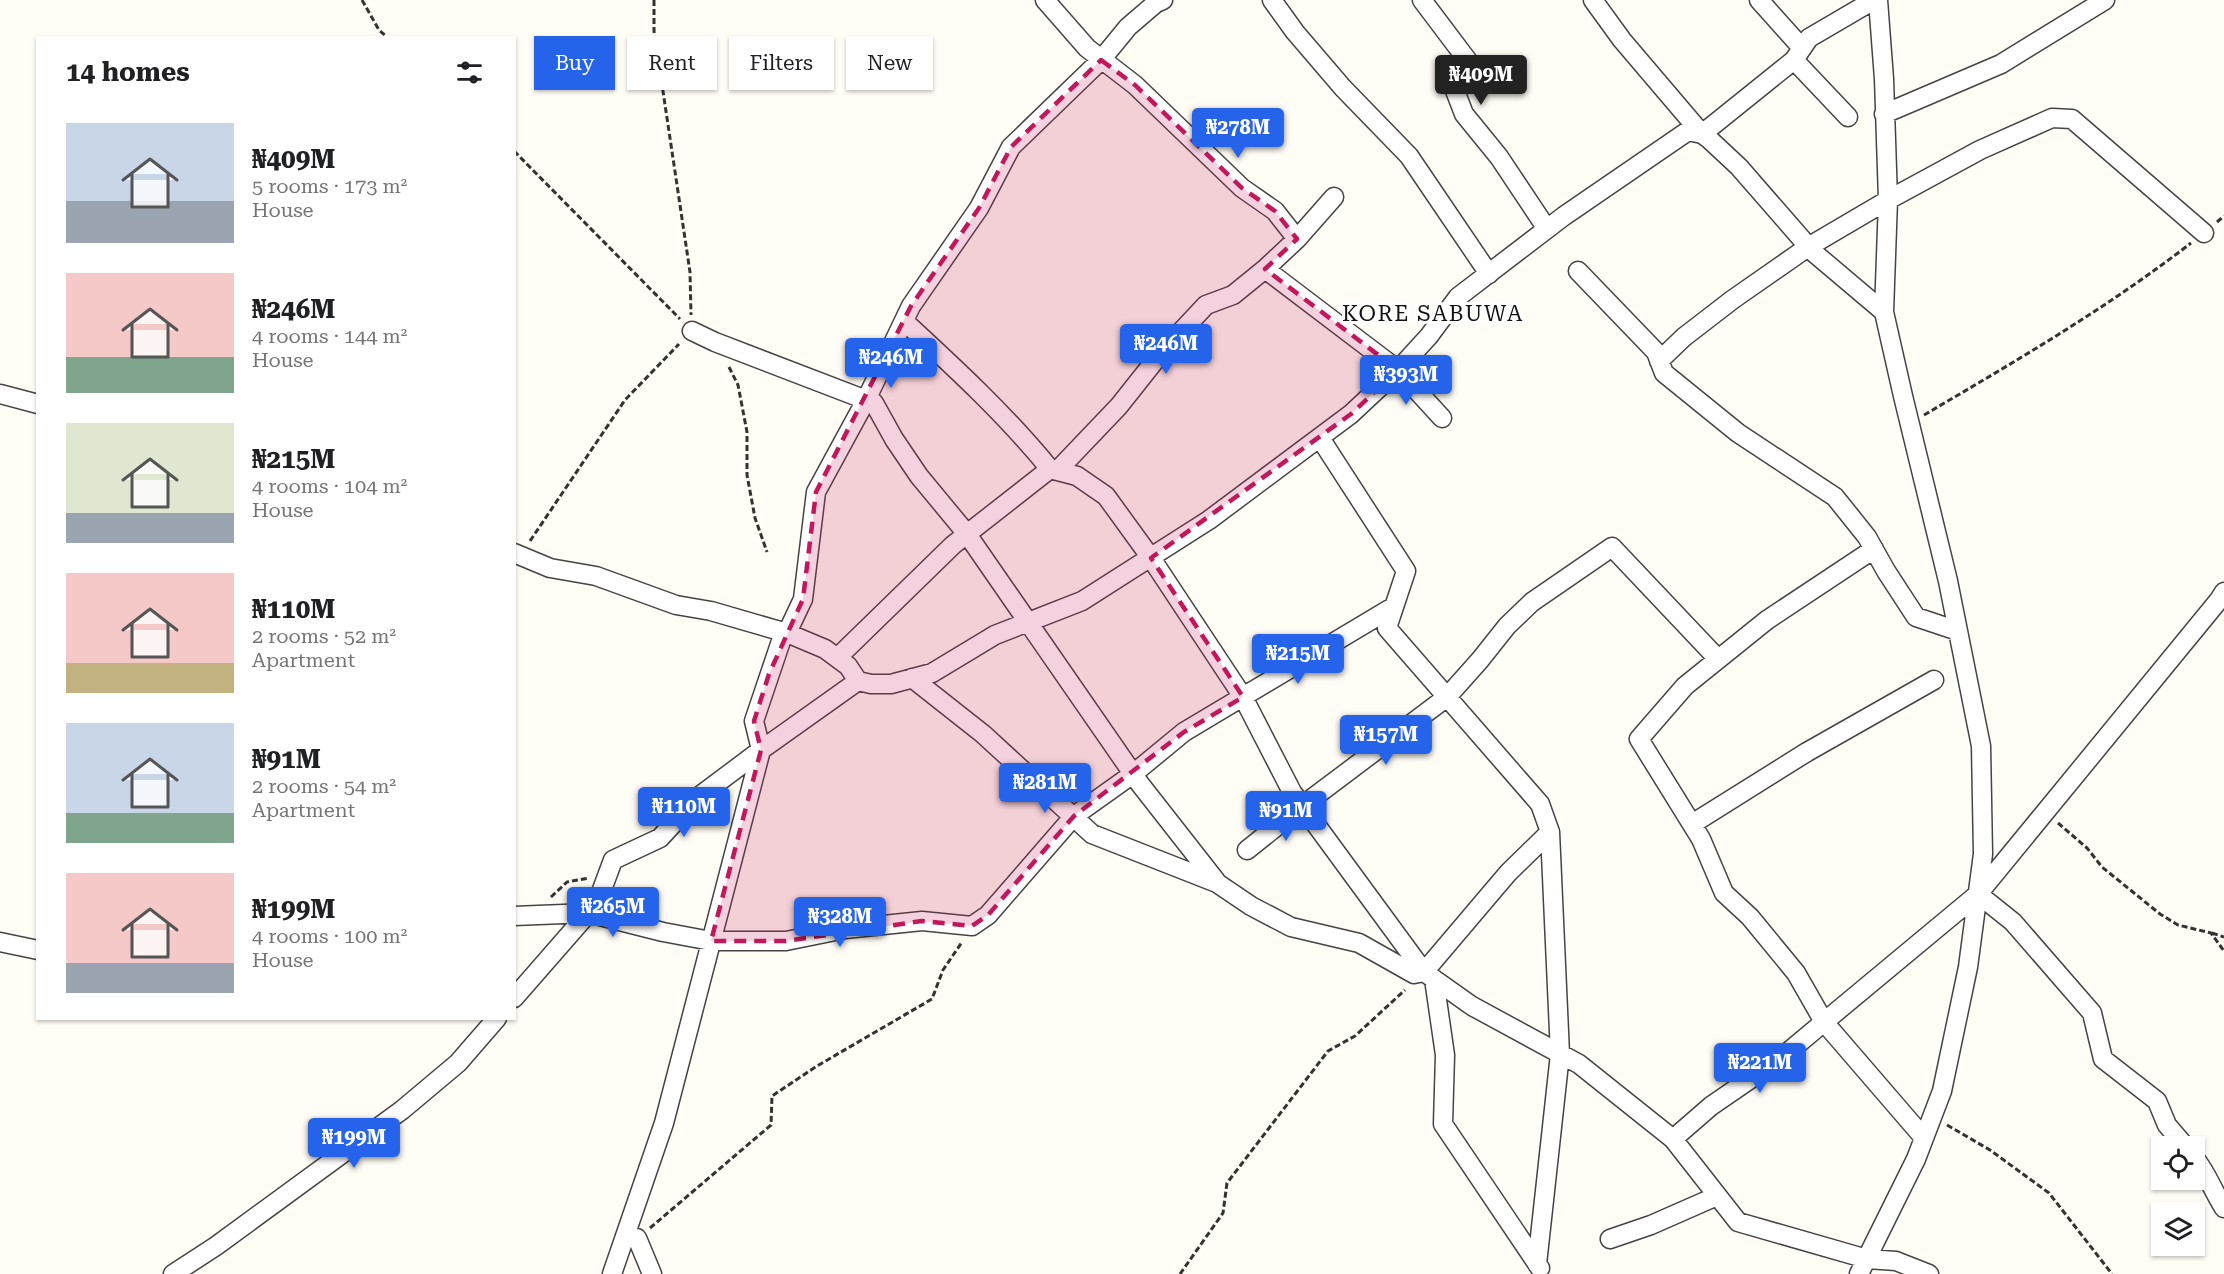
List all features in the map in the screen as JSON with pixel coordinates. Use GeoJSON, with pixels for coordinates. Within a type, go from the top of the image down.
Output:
{"type":"FeatureCollection","features":[{"type":"Feature","properties":{"kind":"street"},"geometry":{"type":"LineString","coordinates":[[1045,0],[1088,48],[1134,85],[1242,188],[1275,211],[1297,238]]}},
{"type":"Feature","properties":{"kind":"street"},"geometry":{"type":"LineString","coordinates":[[612,1274],[664,1123],[711,941],[760,750],[754,721],[782,638],[787,633],[803,599],[816,492],[866,400],[911,306],[979,207],[1011,147],[1101,60],[1128,27],[1156,3],[1163,0]]}},
{"type":"Feature","properties":{"kind":"street"},"geometry":{"type":"LineString","coordinates":[[1272,0],[1295,32],[1343,88],[1409,156],[1489,274]]}},
{"type":"Feature","properties":{"kind":"street"},"geometry":{"type":"LineString","coordinates":[[1422,0],[1468,62],[1471,72],[1454,88],[1464,114],[1499,156],[1547,229]]}},
{"type":"Feature","properties":{"kind":"street"},"geometry":{"type":"LineString","coordinates":[[1593,0],[1622,40],[1690,122],[1739,167],[1808,247],[1884,312]]}},
{"type":"Feature","properties":{"kind":"street"},"geometry":{"type":"LineString","coordinates":[[1759,0],[1848,117]]}},
{"type":"Feature","properties":{"kind":"street"},"geometry":{"type":"LineString","coordinates":[[1702,134],[1798,54],[1809,38],[1876,0],[1884,79],[1888,200],[1884,312],[1934,517],[1981,746],[1983,854],[1968,967],[1942,1091],[1896,1202],[1863,1267]]}},
{"type":"Feature","properties":{"kind":"street"},"geometry":{"type":"LineString","coordinates":[[1884,114],[2001,64],[2105,0]]}},
{"type":"Feature","properties":{"kind":"street"},"geometry":{"type":"LineString","coordinates":[[1659,361],[1684,337],[1808,247],[1980,150],[2052,117],[2072,119],[2204,233]]}},
{"type":"Feature","properties":{"kind":"street"},"geometry":{"type":"LineString","coordinates":[[517,554],[550,568],[596,576],[676,605],[711,611],[787,633],[825,649],[848,666],[858,681],[871,684],[891,684],[932,673],[995,635],[1082,601],[1209,520],[1351,414],[1398,370],[1429,336],[1458,297],[1547,229],[1688,131],[1702,134]]}},
{"type":"Feature","properties":{"kind":"street"},"geometry":{"type":"LineString","coordinates":[[837,658],[953,545],[1054,470],[1119,406],[1161,353],[1206,305],[1233,295],[1265,269],[1334,197]]}},
{"type":"Feature","properties":{"kind":"street"},"geometry":{"type":"LineString","coordinates":[[1265,269],[1398,370],[1442,418]]}},
{"type":"Feature","properties":{"kind":"street"},"geometry":{"type":"LineString","coordinates":[[1578,271],[1656,352],[1664,373],[1738,433],[1835,496],[1868,537],[1916,616],[1958,631]]}},
{"type":"Feature","properties":{"kind":"street"},"geometry":{"type":"LineString","coordinates":[[904,321],[964,376],[1054,470],[1077,476],[1106,496],[1151,558],[1243,697],[1292,792],[1429,976],[1472,1006],[1579,1064],[1673,1139],[1738,1222],[1863,1267],[1896,1261],[1929,1274]]}},
{"type":"Feature","properties":{"kind":"street"},"geometry":{"type":"LineString","coordinates":[[692,331],[874,403],[894,440],[919,476],[967,534],[1133,774],[1217,883]]}},
{"type":"Feature","properties":{"kind":"street"},"geometry":{"type":"LineString","coordinates":[[0,394],[36,403]]}},
{"type":"Feature","properties":{"kind":"street"},"geometry":{"type":"LineString","coordinates":[[1320,438],[1406,571],[1387,628],[1540,804],[1550,832],[1560,1054],[1540,1269]]}},
{"type":"Feature","properties":{"kind":"street"},"geometry":{"type":"LineString","coordinates":[[1247,850],[1447,697],[1507,626],[1532,602],[1612,547],[1718,659]]}},
{"type":"Feature","properties":{"kind":"street"},"geometry":{"type":"LineString","coordinates":[[1874,549],[1767,620],[1718,659],[1685,686],[1639,739],[1701,839],[1724,893],[1750,917],[1796,973],[1824,1022],[1924,1138]]}},
{"type":"Feature","properties":{"kind":"street"},"geometry":{"type":"LineString","coordinates":[[1673,1139],[1711,1106],[1781,1058],[1978,894],[2212,610],[2224,592]]}},
{"type":"Feature","properties":{"kind":"street"},"geometry":{"type":"LineString","coordinates":[[523,915],[588,913],[663,932],[711,941],[786,941],[845,929],[922,921],[972,926],[988,915],[1074,816],[1133,774],[1184,732],[1394,607]]}},
{"type":"Feature","properties":{"kind":"street"},"geometry":{"type":"LineString","coordinates":[[912,678],[983,734],[1092,834],[1217,883],[1251,906],[1291,927],[1359,944],[1414,974],[1429,976]]}},
{"type":"Feature","properties":{"kind":"street"},"geometry":{"type":"LineString","coordinates":[[1692,824],[1807,752],[1934,680]]}},
{"type":"Feature","properties":{"kind":"street"},"geometry":{"type":"LineString","coordinates":[[516,996],[597,903],[613,860],[660,838],[697,798],[858,681]]}},
{"type":"Feature","properties":{"kind":"street"},"geometry":{"type":"LineString","coordinates":[[1540,1269],[1443,1124],[1445,1055],[1429,976],[1508,873],[1550,832]]}},
{"type":"Feature","properties":{"kind":"street"},"geometry":{"type":"LineString","coordinates":[[1978,894],[2013,922],[2092,1013],[2103,1059],[2157,1101],[2168,1125],[2177,1136]]}},
{"type":"Feature","properties":{"kind":"street"},"geometry":{"type":"LineString","coordinates":[[0,942],[36,950]]}},
{"type":"Feature","properties":{"kind":"street"},"geometry":{"type":"LineString","coordinates":[[173,1274],[226,1240],[402,1110],[458,1063],[495,1020]]}},
{"type":"Feature","properties":{"kind":"street"},"geometry":{"type":"LineString","coordinates":[[2205,1170],[2214,1194],[2224,1208]]}},
{"type":"Feature","properties":{"kind":"street"},"geometry":{"type":"LineString","coordinates":[[1610,1239],[1651,1225],[1717,1196]]}},
{"type":"Feature","properties":{"kind":"street"},"geometry":{"type":"LineString","coordinates":[[637,1238],[652,1274]]}},
{"type":"Feature","properties":{"kind":"path"},"geometry":{"type":"LineString","coordinates":[[362,0],[379,30],[386,36]]}},
{"type":"Feature","properties":{"kind":"path"},"geometry":{"type":"LineString","coordinates":[[517,554],[625,400],[692,331],[690,272],[654,31],[654,0]]}},
{"type":"Feature","properties":{"kind":"path"},"geometry":{"type":"LineString","coordinates":[[516,153],[692,331]]}},
{"type":"Feature","properties":{"kind":"path"},"geometry":{"type":"LineString","coordinates":[[1910,423],[2024,356],[2115,298],[2224,216]]}},
{"type":"Feature","properties":{"kind":"path"},"geometry":{"type":"LineString","coordinates":[[715,342],[738,385],[747,432],[747,475],[756,518],[767,552]]}},
{"type":"Feature","properties":{"kind":"path"},"geometry":{"type":"LineString","coordinates":[[2045,812],[2087,848],[2102,867],[2160,914],[2178,925],[2224,937]]}},
{"type":"Feature","properties":{"kind":"path"},"geometry":{"type":"LineString","coordinates":[[523,915],[567,882],[607,874]]}},
{"type":"Feature","properties":{"kind":"path"},"geometry":{"type":"LineString","coordinates":[[637,1238],[748,1147],[771,1125],[772,1096],[817,1066],[932,999],[943,970],[972,926]]}},
{"type":"Feature","properties":{"kind":"path"},"geometry":{"type":"LineString","coordinates":[[2211,933],[2224,951]]}},
{"type":"Feature","properties":{"kind":"path"},"geometry":{"type":"LineString","coordinates":[[1180,1274],[1223,1213],[1227,1183],[1328,1051],[1355,1036],[1429,976]]}},
{"type":"Feature","properties":{"kind":"path"},"geometry":{"type":"LineString","coordinates":[[1932,1116],[1990,1150],[2049,1193],[2112,1274]]}},
{"type":"Feature","properties":{"kind":"highlighted area"},"geometry":{"type":"Polygon","coordinates":[[[1101,60],[1135,85],[1242,188],[1275,211],[1297,239],[1265,269],[1398,370],[1351,414],[1151,558],[1243,697],[1184,732],[1074,816],[988,915],[972,926],[922,921],[786,941],[711,941],[761,750],[754,721],[769,674],[803,599],[816,492],[911,306],[979,208],[1011,147],[1101,60]]]}},
{"type":"Feature","properties":{"kind":"district","name":"KORE SABUWA"},"geometry":{"type":"Point","coordinates":[1433,313]}}]}
